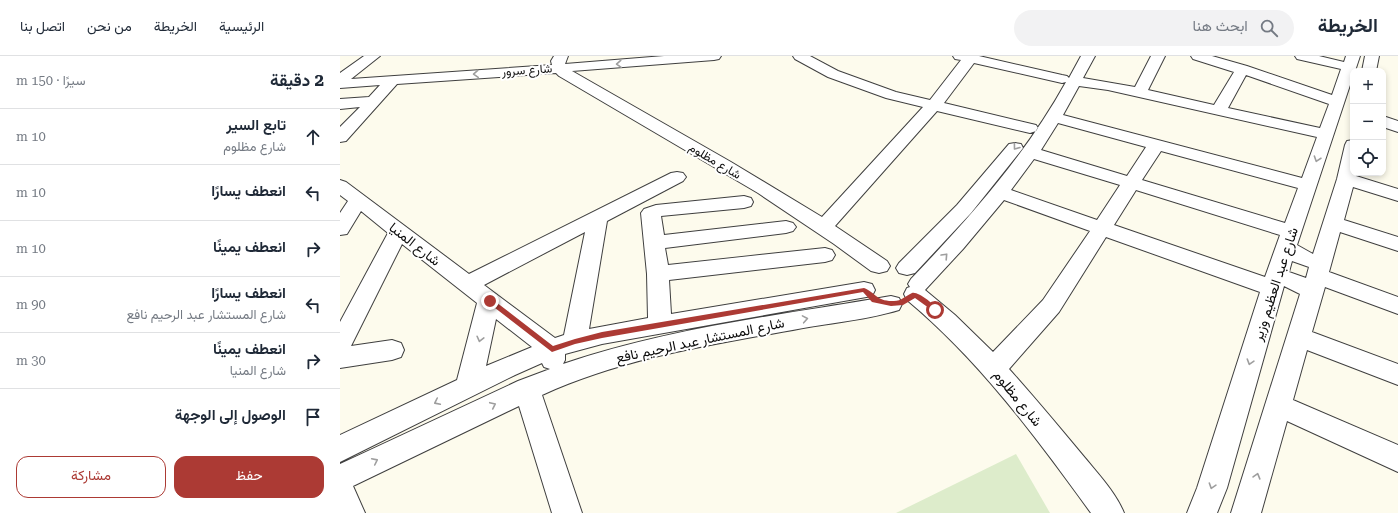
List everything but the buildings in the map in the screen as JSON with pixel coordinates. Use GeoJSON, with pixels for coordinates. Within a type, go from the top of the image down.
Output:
{"type":"FeatureCollection","features":[{"type":"Feature","properties":{"kind":"street"},"geometry":{"type":"LineString","coordinates":[[340,80],[373,56]]}},
{"type":"Feature","properties":{"kind":"street","name":"شارع سرور"},"geometry":{"type":"LineString","coordinates":[[340,84],[393,80],[560,62],[714,56]]}},
{"type":"Feature","properties":{"kind":"street"},"geometry":{"type":"LineString","coordinates":[[800,56],[833,74],[891,95],[1030,128]]}},
{"type":"Feature","properties":{"kind":"street"},"geometry":{"type":"LineString","coordinates":[[913,282],[950,250],[999,192],[1030,152],[1054,117],[1069,80],[1075,56]]}},
{"type":"Feature","properties":{"kind":"street"},"geometry":{"type":"LineString","coordinates":[[913,282],[900,266],[890,264],[879,266],[871,270],[865,276],[863,283],[864,290],[875,300],[891,304],[901,303],[913,282],[964,209],[1012,152],[1046,105],[1088,56]]}},
{"type":"Feature","properties":{"kind":"street"},"geometry":{"type":"LineString","coordinates":[[1139,93],[1158,56]]}},
{"type":"Feature","properties":{"kind":"street"},"geometry":{"type":"LineString","coordinates":[[1198,56],[1337,102]]}},
{"type":"Feature","properties":{"kind":"street"},"geometry":{"type":"LineString","coordinates":[[1302,56],[1357,65]]}},
{"type":"Feature","properties":{"kind":"street","name":"شارع عبد العظيم وزير"},"geometry":{"type":"LineString","coordinates":[[1202,513],[1212,488],[1274,282],[1325,134],[1337,102],[1357,65],[1372,56]]}},
{"type":"Feature","properties":{"kind":"street"},"geometry":{"type":"LineString","coordinates":[[824,226],[934,105],[967,57],[1325,134]]}},
{"type":"Feature","properties":{"kind":"street","name":"شارع مظلوم"},"geometry":{"type":"LineString","coordinates":[[560,62],[564,73],[714,159],[824,226],[879,266]]}},
{"type":"Feature","properties":{"kind":"street"},"geometry":{"type":"LineString","coordinates":[[1219,110],[1242,70]]}},
{"type":"Feature","properties":{"kind":"street"},"geometry":{"type":"LineString","coordinates":[[340,137],[393,80]]}},
{"type":"Feature","properties":{"kind":"street"},"geometry":{"type":"LineString","coordinates":[[340,104],[373,101]]}},
{"type":"Feature","properties":{"kind":"street"},"geometry":{"type":"LineString","coordinates":[[1054,117],[1308,185]]}},
{"type":"Feature","properties":{"kind":"street"},"geometry":{"type":"LineString","coordinates":[[1386,122],[1398,127]]}},
{"type":"Feature","properties":{"kind":"street"},"geometry":{"type":"LineString","coordinates":[[994,368],[1051,306],[1156,145]]}},
{"type":"Feature","properties":{"kind":"street"},"geometry":{"type":"LineString","coordinates":[[1030,152],[1131,183],[1289,240],[1305,259],[1317,277]]}},
{"type":"Feature","properties":{"kind":"street"},"geometry":{"type":"LineString","coordinates":[[1250,511],[1278,405],[1346,179],[1350,160]]}},
{"type":"Feature","properties":{"kind":"street"},"geometry":{"type":"LineString","coordinates":[[468,284],[677,177]]}},
{"type":"Feature","properties":{"kind":"street"},"geometry":{"type":"LineString","coordinates":[[1346,179],[1398,195]]}},
{"type":"Feature","properties":{"kind":"street"},"geometry":{"type":"LineString","coordinates":[[999,192],[1102,227],[1274,282],[1317,277],[1398,306]]}},
{"type":"Feature","properties":{"kind":"street"},"geometry":{"type":"LineString","coordinates":[[340,229],[347,194]]}},
{"type":"Feature","properties":{"kind":"street","name":"شارع المنيا"},"geometry":{"type":"LineString","coordinates":[[347,194],[490,301],[564,345]]}},
{"type":"Feature","properties":{"kind":"street"},"geometry":{"type":"LineString","coordinates":[[660,326],[658,274],[651,214],[653,212],[744,202]]}},
{"type":"Feature","properties":{"kind":"street"},"geometry":{"type":"LineString","coordinates":[[563,375],[554,363],[564,345],[598,217]]}},
{"type":"Feature","properties":{"kind":"street"},"geometry":{"type":"LineString","coordinates":[[1332,223],[1398,244]]}},
{"type":"Feature","properties":{"kind":"street"},"geometry":{"type":"LineString","coordinates":[[655,243],[786,227]]}},
{"type":"Feature","properties":{"kind":"street"},"geometry":{"type":"LineString","coordinates":[[340,345],[399,232]]}},
{"type":"Feature","properties":{"kind":"street"},"geometry":{"type":"LineString","coordinates":[[658,274],[825,255]]}},
{"type":"Feature","properties":{"kind":"street","name":"شارع مظلوم"},"geometry":{"type":"LineString","coordinates":[[913,282],[935,310],[994,368],[1077,470],[1109,513]]}},
{"type":"Feature","properties":{"kind":"street","name":"شارع المستشار عبد الرحيم نافع"},"geometry":{"type":"LineString","coordinates":[[340,449],[506,368],[564,345],[660,326],[864,290]]}},
{"type":"Feature","properties":{"kind":"street"},"geometry":{"type":"LineString","coordinates":[[468,387],[490,301]]}},
{"type":"Feature","properties":{"kind":"street"},"geometry":{"type":"LineString","coordinates":[[340,306],[362,303]]}},
{"type":"Feature","properties":{"kind":"street","name":"شارع المستشار عبد الرحيم نافع"},"geometry":{"type":"LineString","coordinates":[[340,478],[524,391],[607,359],[656,346],[891,304]]}},
{"type":"Feature","properties":{"kind":"street"},"geometry":{"type":"LineString","coordinates":[[1298,336],[1398,375]]}},
{"type":"Feature","properties":{"kind":"street"},"geometry":{"type":"LineString","coordinates":[[340,358],[392,350]]}},
{"type":"Feature","properties":{"kind":"street"},"geometry":{"type":"LineString","coordinates":[[506,368],[514,371],[520,376],[523,383],[524,391],[567,513]]}},
{"type":"Feature","properties":{"kind":"street"},"geometry":{"type":"LineString","coordinates":[[1278,405],[1398,459]]}},
{"type":"Feature","properties":{"kind":"street"},"geometry":{"type":"LineString","coordinates":[[340,490],[350,513]]}},
{"type":"Feature","properties":{"kind":"green space"},"geometry":{"type":"Polygon","coordinates":[[[1016,454],[1050,513],[896,513],[1016,454]]]}},
{"type":"Feature","properties":{"kind":"route"},"geometry":{"type":"LineString","coordinates":[[490,301],[552,349],[575,341],[602,335],[864,290],[868,296],[875,300],[891,304],[909,300],[915,294],[935,310]]}}]}
